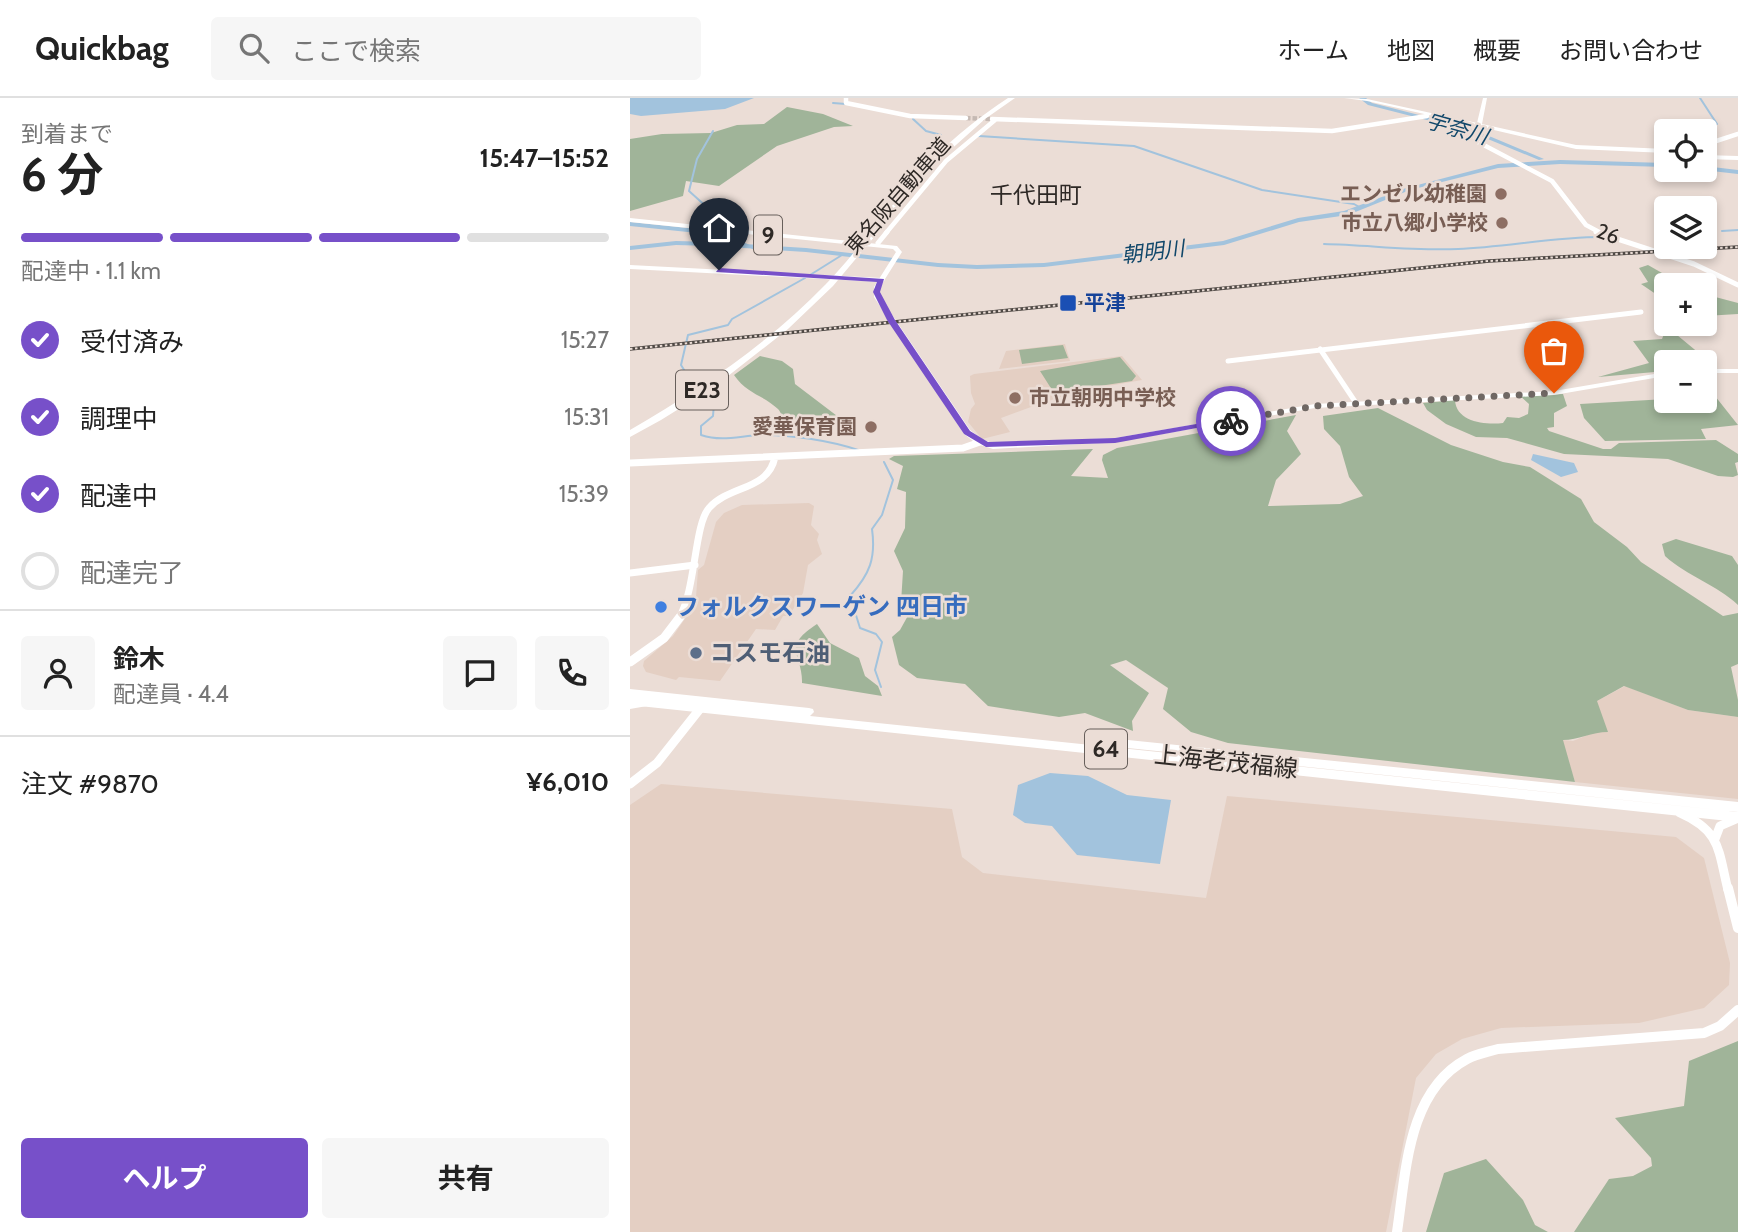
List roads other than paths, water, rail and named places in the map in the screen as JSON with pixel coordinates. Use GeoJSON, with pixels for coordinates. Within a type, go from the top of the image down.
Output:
{"type":"FeatureCollection","features":[{"type":"Feature","properties":{"kind":"highway"},"geometry":{"type":"LineString","coordinates":[[965,122],[997,98]]}},
{"type":"Feature","properties":{"kind":"highway","name":"東名阪自動車道"},"geometry":{"type":"LineString","coordinates":[[867,235],[927,158],[965,122],[1005,98]]}},
{"type":"Feature","properties":{"kind":"highway","name":"東名阪自動車道"},"geometry":{"type":"LineString","coordinates":[[630,427],[691,390],[759,340],[782,330],[826,284],[945,147],[970,125],[1012,98]]}},
{"type":"Feature","properties":{"kind":"highway"},"geometry":{"type":"LineString","coordinates":[[945,147],[1018,98]]}},
{"type":"Feature","properties":{"kind":"highway","name":"東名阪自動車道"},"geometry":{"type":"LineString","coordinates":[[630,434],[699,392],[770,335],[826,284]]}},
{"type":"Feature","properties":{"kind":"main road"},"geometry":{"type":"LineString","coordinates":[[1346,98],[1364,100],[1477,130],[1576,147],[1654,150]]}},
{"type":"Feature","properties":{"kind":"main road"},"geometry":{"type":"LineString","coordinates":[[1477,130],[1485,98]]}},
{"type":"Feature","properties":{"kind":"main road"},"geometry":{"type":"LineString","coordinates":[[1717,157],[1738,158]]}},
{"type":"Feature","properties":{"kind":"main road","name":"9"},"geometry":{"type":"LineString","coordinates":[[630,220],[765,235],[878,243],[895,247],[899,252],[882,279]]}},
{"type":"Feature","properties":{"kind":"main road"},"geometry":{"type":"LineString","coordinates":[[630,267],[882,279],[876,292],[892,322],[967,432],[980,442],[993,446],[1115,440],[1302,408],[1554,393],[1654,376]]}},
{"type":"Feature","properties":{"kind":"main road"},"geometry":{"type":"LineString","coordinates":[[1717,372],[1738,371]]}},
{"type":"Feature","properties":{"kind":"main road","name":"上海老茂福線"},"geometry":{"type":"LineString","coordinates":[[630,693],[1738,807]]}},
{"type":"Feature","properties":{"kind":"main road","name":"上海老茂福線"},"geometry":{"type":"LineString","coordinates":[[634,703],[1738,817]]}},
{"type":"Feature","properties":{"kind":"street"},"geometry":{"type":"LineString","coordinates":[[846,98],[847,103],[910,116],[965,122]]}},
{"type":"Feature","properties":{"kind":"street"},"geometry":{"type":"LineString","coordinates":[[878,243],[951,154],[993,120],[1332,131],[1425,116]]}},
{"type":"Feature","properties":{"kind":"street","name":"26"},"geometry":{"type":"LineString","coordinates":[[1477,130],[1478,142],[1557,185],[1586,225],[1604,235],[1671,256],[1738,285]]}},
{"type":"Feature","properties":{"kind":"street"},"geometry":{"type":"LineString","coordinates":[[1717,141],[1736,136]]}},
{"type":"Feature","properties":{"kind":"street"},"geometry":{"type":"LineString","coordinates":[[1228,361],[1641,312]]}},
{"type":"Feature","properties":{"kind":"street"},"geometry":{"type":"LineString","coordinates":[[1320,349],[1356,403]]}},
{"type":"Feature","properties":{"kind":"street"},"geometry":{"type":"LineString","coordinates":[[630,463],[963,448],[980,442]]}},
{"type":"Feature","properties":{"kind":"street"},"geometry":{"type":"LineString","coordinates":[[630,662],[656,646],[681,618],[689,603],[705,512],[724,496],[763,480],[772,472],[775,457]]}},
{"type":"Feature","properties":{"kind":"street"},"geometry":{"type":"LineString","coordinates":[[630,573],[695,565]]}},
{"type":"Feature","properties":{"kind":"street"},"geometry":{"type":"LineString","coordinates":[[630,784],[657,763],[676,741],[697,709],[710,700]]}},
{"type":"Feature","properties":{"kind":"street"},"geometry":{"type":"LineString","coordinates":[[1671,810],[1700,822],[1715,839],[1738,928]]}},
{"type":"Feature","properties":{"kind":"street"},"geometry":{"type":"LineString","coordinates":[[1715,839],[1720,826],[1738,817]]}},
{"type":"Feature","properties":{"kind":"street"},"geometry":{"type":"LineString","coordinates":[[1397,1232],[1417,1119],[1431,1090],[1456,1065],[1475,1054],[1498,1049],[1703,1033],[1720,1026],[1738,1010]]}},
{"type":"Feature","properties":{"kind":"water"},"geometry":{"type":"Polygon","coordinates":[[[630,98],[754,98],[725,109],[641,116],[630,114],[630,98]]]}},
{"type":"Feature","properties":{"kind":"water"},"geometry":{"type":"Polygon","coordinates":[[[1533,454],[1574,463],[1578,472],[1561,477],[1531,460],[1533,454]]]}},
{"type":"Feature","properties":{"kind":"water"},"geometry":{"type":"Polygon","coordinates":[[[1050,773],[1088,776],[1127,795],[1171,800],[1160,864],[1077,855],[1052,826],[1025,823],[1013,815],[1018,785],[1050,773]]]}},
{"type":"Feature","properties":{"kind":"waterway","name":"宇奈川"},"geometry":{"type":"LineString","coordinates":[[1362,98],[1370,104],[1468,129],[1541,159]]}},
{"type":"Feature","properties":{"kind":"waterway"},"geometry":{"type":"LineString","coordinates":[[1700,98],[1714,119]]}},
{"type":"Feature","properties":{"kind":"waterway"},"geometry":{"type":"LineString","coordinates":[[833,103],[846,104]]}},
{"type":"Feature","properties":{"kind":"waterway"},"geometry":{"type":"LineString","coordinates":[[913,119],[926,131],[941,135]]}},
{"type":"Feature","properties":{"kind":"waterway"},"geometry":{"type":"LineString","coordinates":[[713,131],[697,159],[689,191],[730,228]]}},
{"type":"Feature","properties":{"kind":"waterway"},"geometry":{"type":"LineString","coordinates":[[979,136],[1134,146],[1262,190],[1354,204],[1361,208]]}},
{"type":"Feature","properties":{"kind":"waterway","name":"朝明川"},"geometry":{"type":"LineString","coordinates":[[630,248],[676,243],[712,244],[806,250],[938,265],[1044,265],[1224,243],[1298,220],[1345,213],[1408,189],[1498,166],[1560,162],[1654,165]]}},
{"type":"Feature","properties":{"kind":"waterway","name":"朝明川"},"geometry":{"type":"LineString","coordinates":[[1717,170],[1738,172]]}},
{"type":"Feature","properties":{"kind":"waterway"},"geometry":{"type":"LineString","coordinates":[[630,224],[707,232],[733,238]]}},
{"type":"Feature","properties":{"kind":"waterway"},"geometry":{"type":"LineString","coordinates":[[1722,231],[1738,230]]}},
{"type":"Feature","properties":{"kind":"waterway"},"geometry":{"type":"LineString","coordinates":[[728,232],[733,238],[753,248]]}},
{"type":"Feature","properties":{"kind":"waterway"},"geometry":{"type":"LineString","coordinates":[[1324,244],[1458,249],[1602,237]]}},
{"type":"Feature","properties":{"kind":"waterway"},"geometry":{"type":"LineString","coordinates":[[810,275],[842,255]]}},
{"type":"Feature","properties":{"kind":"waterway"},"geometry":{"type":"LineString","coordinates":[[691,381],[681,365],[688,335],[728,325],[732,319],[805,278]]}},
{"type":"Feature","properties":{"kind":"waterway"},"geometry":{"type":"LineString","coordinates":[[715,391],[713,416],[701,426],[701,435],[723,438],[783,436],[823,441],[858,450]]}},
{"type":"Feature","properties":{"kind":"waterway"},"geometry":{"type":"LineString","coordinates":[[881,687],[875,670],[882,642],[876,634],[860,628],[850,596],[870,565],[873,549],[872,529],[882,515],[893,480],[884,462]]}},
{"type":"Feature","properties":{"kind":"tunnel"},"geometry":{"type":"LineString","coordinates":[[966,118],[992,119]]}},
{"type":"Feature","properties":{"kind":"railway"},"geometry":{"type":"LineString","coordinates":[[630,349],[1489,261],[1738,247]]}},
{"type":"Feature","properties":{"kind":"place","name":"エンゼル幼稚園"},"geometry":{"type":"Point","coordinates":[1501,194]}},
{"type":"Feature","properties":{"kind":"place","name":"市立八郷小学校"},"geometry":{"type":"Point","coordinates":[1502,223]}},
{"type":"Feature","properties":{"kind":"place","name":"平津"},"geometry":{"type":"Point","coordinates":[1068,303]}},
{"type":"Feature","properties":{"kind":"place","name":"市立朝明中学校"},"geometry":{"type":"Point","coordinates":[1015,398]}},
{"type":"Feature","properties":{"kind":"place","name":"愛華保育園"},"geometry":{"type":"Point","coordinates":[871,427]}},
{"type":"Feature","properties":{"kind":"place","name":"フォルクスワーゲン 四日市"},"geometry":{"type":"Point","coordinates":[661,607]}},
{"type":"Feature","properties":{"kind":"place","name":"コスモ石油"},"geometry":{"type":"Point","coordinates":[696,653]}},
{"type":"Feature","properties":{"kind":"district","name":"千代田町"},"geometry":{"type":"Point","coordinates":[1036,195]}}]}
